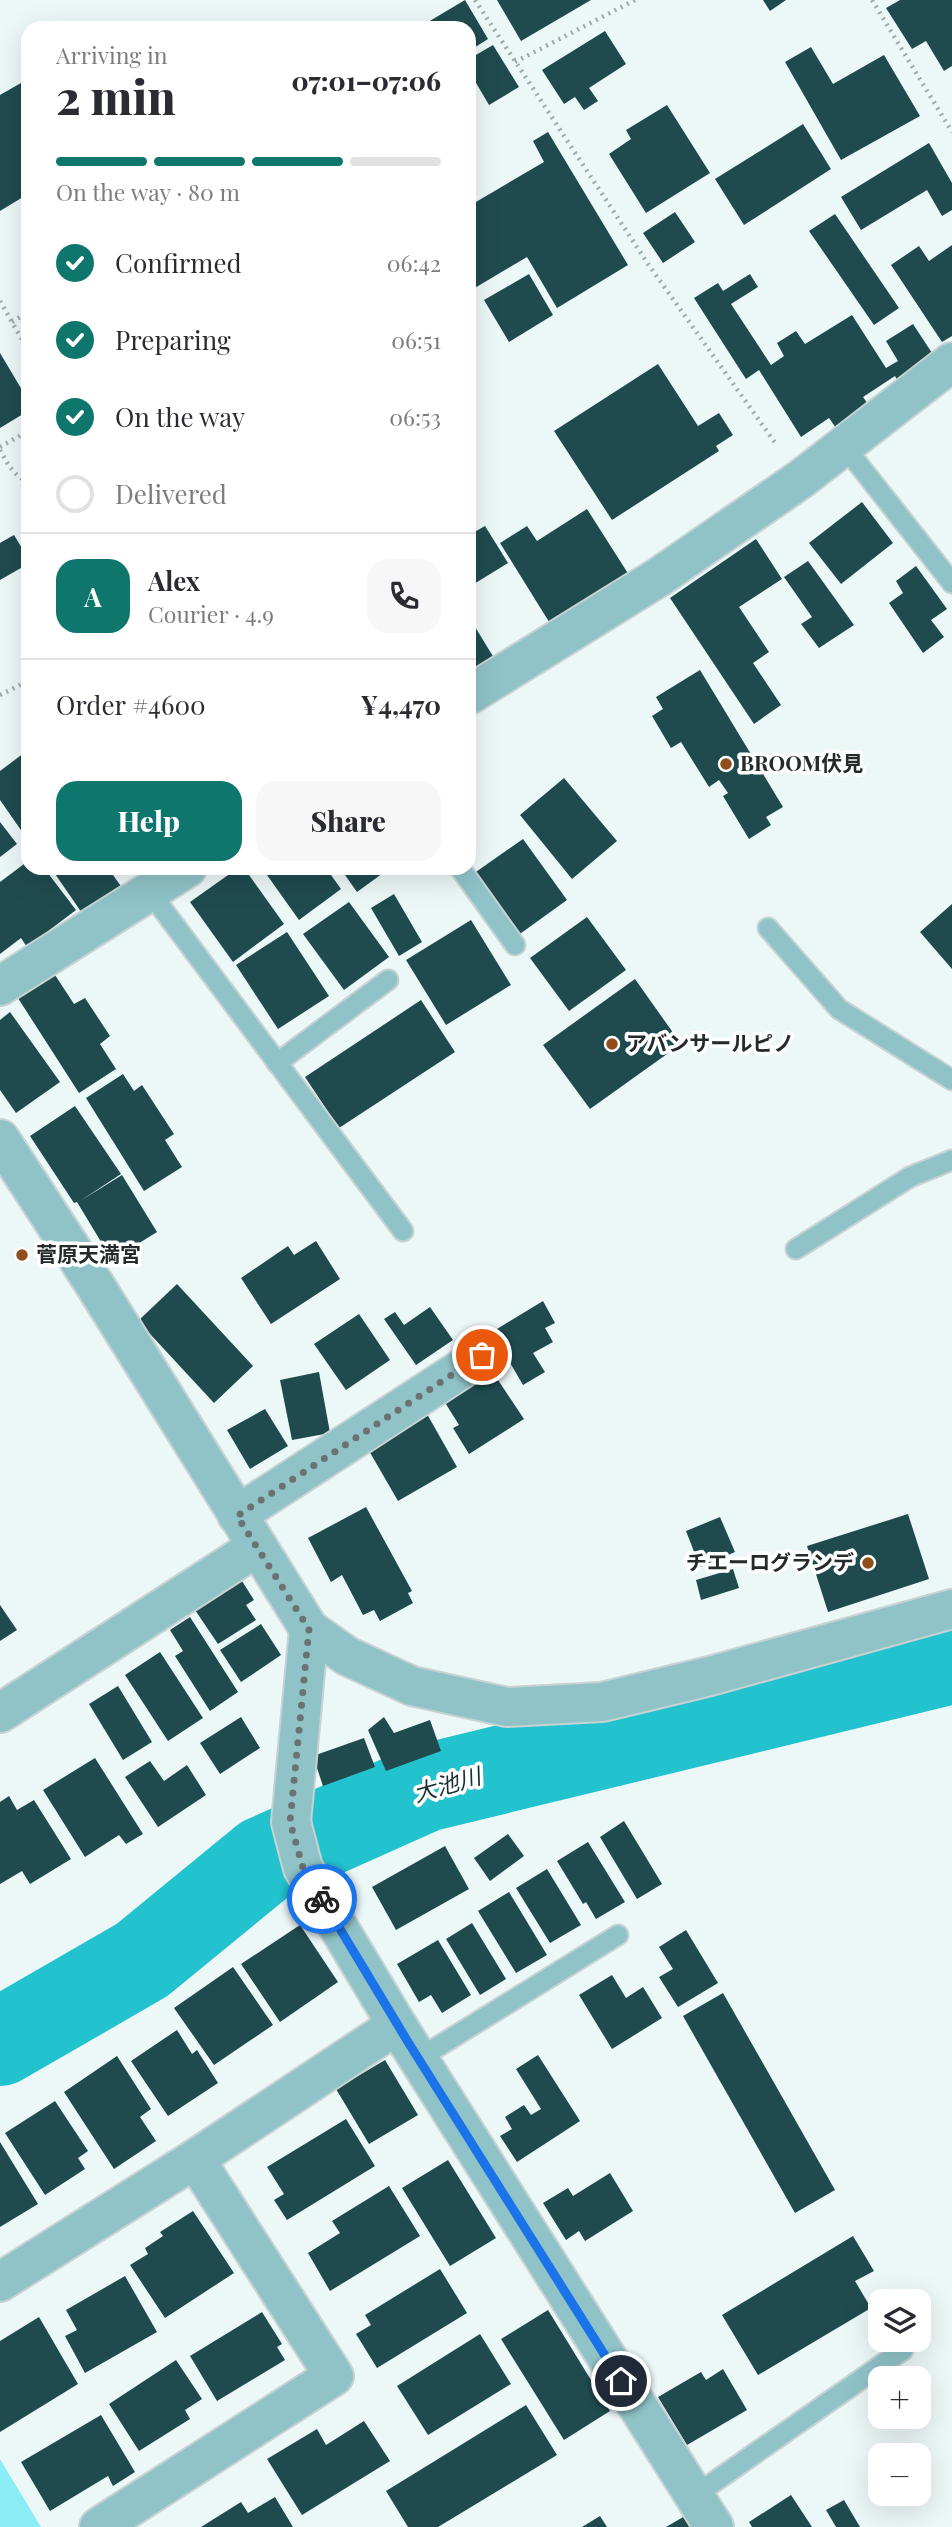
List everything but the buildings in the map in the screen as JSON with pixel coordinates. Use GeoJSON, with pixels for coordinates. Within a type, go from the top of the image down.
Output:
{"type":"FeatureCollection","features":[{"type":"Feature","properties":{"kind":"street"},"geometry":{"type":"LineString","coordinates":[[476,691],[659,577],[801,479],[952,362]]}},
{"type":"Feature","properties":{"kind":"street"},"geometry":{"type":"LineString","coordinates":[[0,986],[175,875]]}},
{"type":"Feature","properties":{"kind":"street"},"geometry":{"type":"LineString","coordinates":[[0,1139],[93,1282],[309,1629],[347,1656],[412,1686],[507,1707],[602,1702],[710,1676],[952,1609]]}},
{"type":"Feature","properties":{"kind":"street"},"geometry":{"type":"LineString","coordinates":[[0,1713],[482,1355]]}},
{"type":"Feature","properties":{"kind":"street"},"geometry":{"type":"LineString","coordinates":[[309,1629],[290,1822],[303,1868],[418,2059],[704,2512]]}},
{"type":"Feature","properties":{"kind":"street"},"geometry":{"type":"LineString","coordinates":[[0,2282],[195,2159],[397,2025]]}},
{"type":"Feature","properties":{"kind":"street"},"geometry":{"type":"LineString","coordinates":[[99,2527],[334,2376],[195,2159]]}},
{"type":"Feature","properties":{"kind":"lane"},"geometry":{"type":"LineString","coordinates":[[844,446],[952,583]]}},
{"type":"Feature","properties":{"kind":"lane"},"geometry":{"type":"LineString","coordinates":[[465,875],[515,945]]}},
{"type":"Feature","properties":{"kind":"lane"},"geometry":{"type":"LineString","coordinates":[[149,891],[402,1231]]}},
{"type":"Feature","properties":{"kind":"lane"},"geometry":{"type":"LineString","coordinates":[[768,928],[839,1009],[952,1080]]}},
{"type":"Feature","properties":{"kind":"lane"},"geometry":{"type":"LineString","coordinates":[[277,1063],[388,980]]}},
{"type":"Feature","properties":{"kind":"lane"},"geometry":{"type":"LineString","coordinates":[[796,1250],[910,1177],[952,1160]]}},
{"type":"Feature","properties":{"kind":"lane"},"geometry":{"type":"LineString","coordinates":[[418,2059],[618,1935]]}},
{"type":"Feature","properties":{"kind":"lane"},"geometry":{"type":"LineString","coordinates":[[704,2512],[900,2352]]}},
{"type":"Feature","properties":{"kind":"path"},"geometry":{"type":"LineString","coordinates":[[475,0],[648,264],[801,479]]}},
{"type":"Feature","properties":{"kind":"path"},"geometry":{"type":"LineString","coordinates":[[515,62],[635,0]]}},
{"type":"Feature","properties":{"kind":"path"},"geometry":{"type":"LineString","coordinates":[[872,0],[952,132]]}},
{"type":"Feature","properties":{"kind":"path"},"geometry":{"type":"LineString","coordinates":[[0,301],[21,338]]}},
{"type":"Feature","properties":{"kind":"path"},"geometry":{"type":"LineString","coordinates":[[12,322],[21,316]]}},
{"type":"Feature","properties":{"kind":"path"},"geometry":{"type":"LineString","coordinates":[[21,436],[0,449],[9,467],[21,478]]}},
{"type":"Feature","properties":{"kind":"path"},"geometry":{"type":"LineString","coordinates":[[0,695],[21,684]]}},
{"type":"Feature","properties":{"kind":"shaded area"},"geometry":{"type":"Polygon","coordinates":[[[0,2459],[41,2527],[0,2527],[0,2459]]]}},
{"type":"Feature","properties":{"kind":"waterway","name":"大池川"},"geometry":{"type":"LineString","coordinates":[[0,2042],[142,1960],[264,1860],[425,1788],[952,1660]]}},
{"type":"Feature","properties":{"kind":"way so far"},"geometry":{"type":"LineString","coordinates":[[322,1899],[303,1868],[290,1822],[309,1629],[237,1516],[482,1355]]}},
{"type":"Feature","properties":{"kind":"place","name":"BROOM伏見"},"geometry":{"type":"Point","coordinates":[726,764]}},
{"type":"Feature","properties":{"kind":"place","name":"アバンサールピノ"},"geometry":{"type":"Point","coordinates":[612,1044]}},
{"type":"Feature","properties":{"kind":"place","name":"菅原天満宮"},"geometry":{"type":"Point","coordinates":[22,1255]}},
{"type":"Feature","properties":{"kind":"place","name":"チエーログランデ"},"geometry":{"type":"Point","coordinates":[868,1563]}},
{"type":"Feature","properties":{"kind":"route"},"geometry":{"type":"LineString","coordinates":[[322,1899],[408,2042],[621,2381]]}}]}
